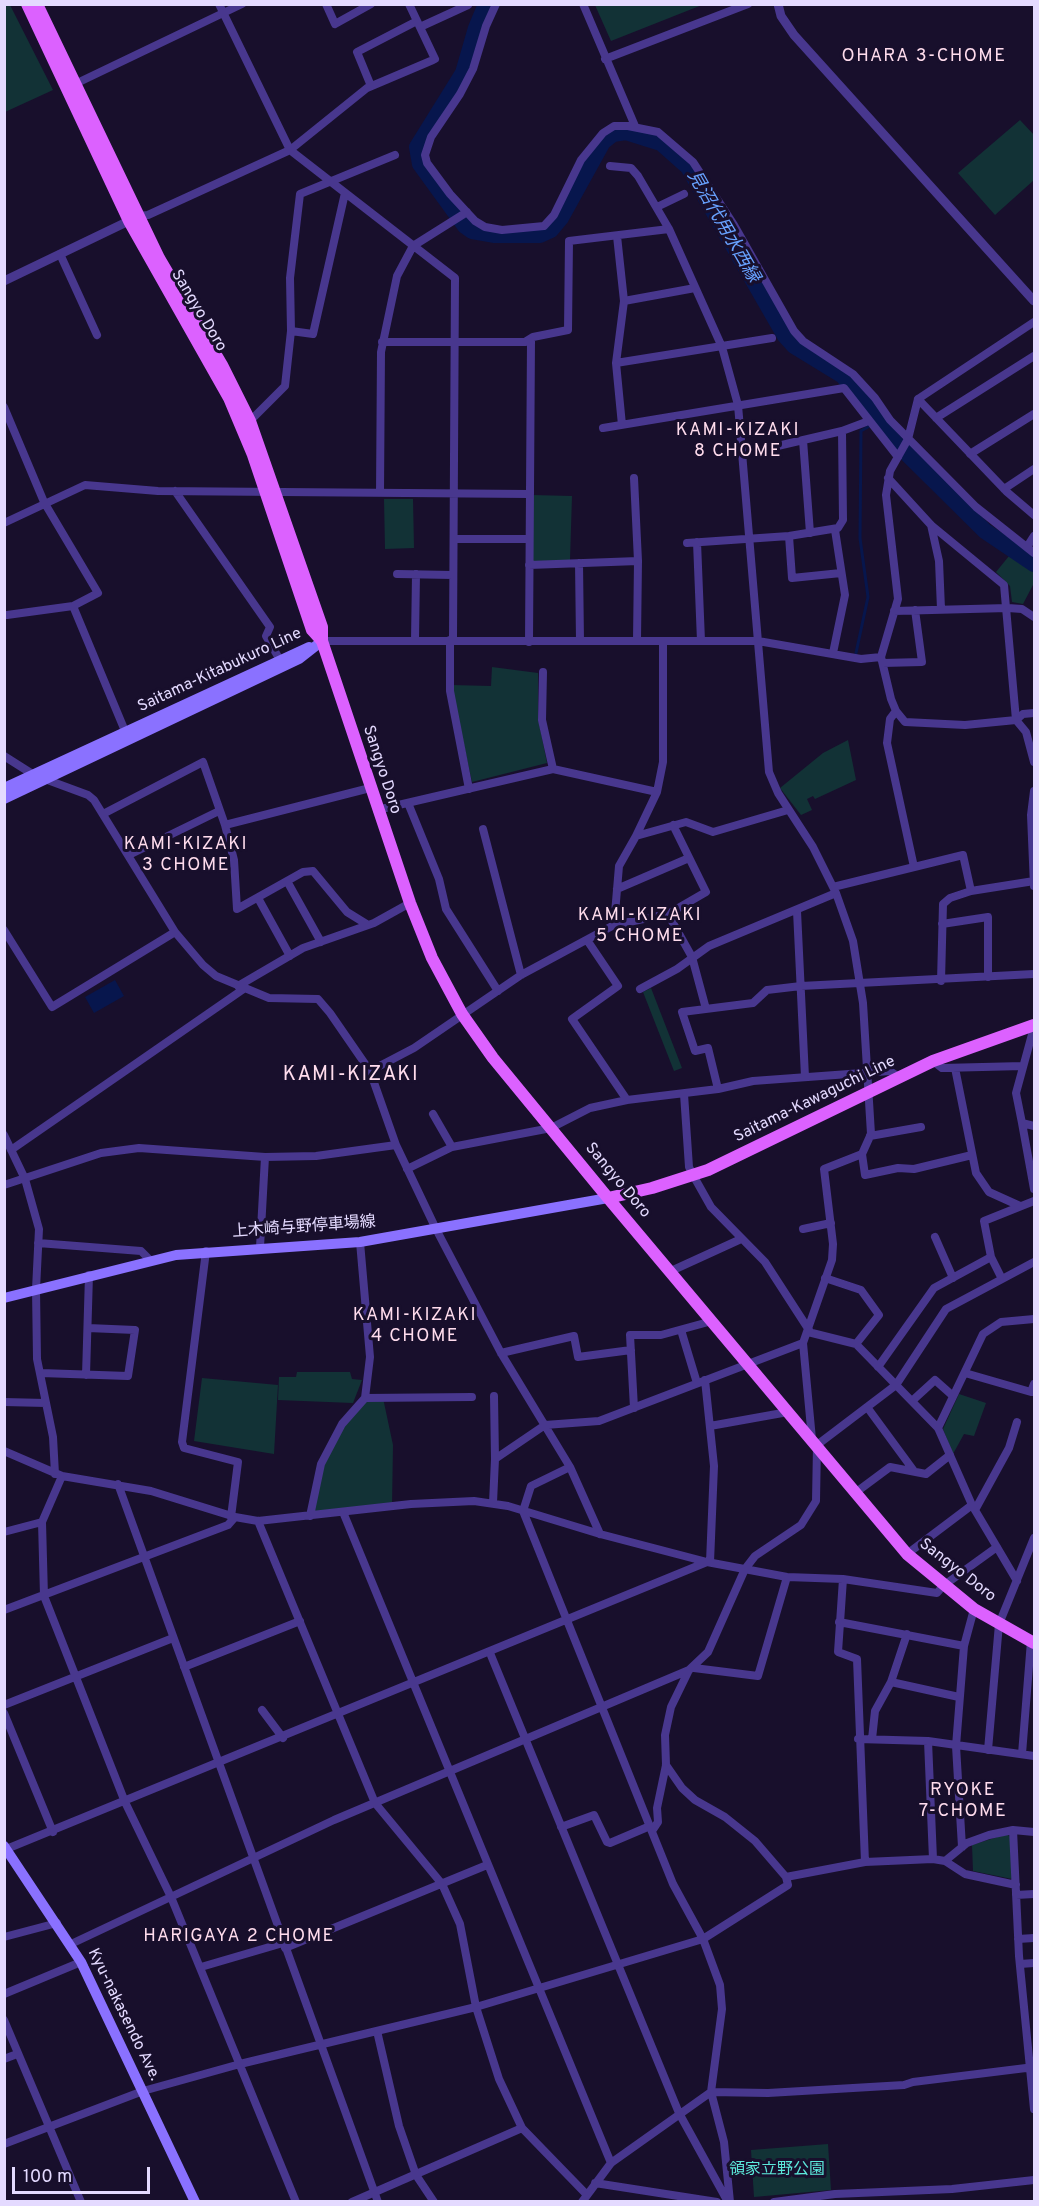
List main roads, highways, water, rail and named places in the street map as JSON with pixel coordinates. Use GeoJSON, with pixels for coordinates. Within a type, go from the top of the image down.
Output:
{"type":"FeatureCollection","features":[{"type":"Feature","properties":{"kind":"main road","name":"Sangyo Doro"},"geometry":{"type":"LineString","coordinates":[[27,4],[134,219],[229,398],[271,491]]}},
{"type":"Feature","properties":{"kind":"main road","name":"Sangyo Doro"},"geometry":{"type":"LineString","coordinates":[[38,4],[134,219],[222,365],[250,421],[312,630],[322,640],[410,903],[432,958],[462,1014],[608,1198],[907,1554],[943,1586],[974,1609],[1033,1642]]}},
{"type":"Feature","properties":{"kind":"main road","name":"Saitama-Kitabukuro Line"},"geometry":{"type":"LineString","coordinates":[[4,788],[322,640]]}},
{"type":"Feature","properties":{"kind":"main road","name":"Saitama-Kitabukuro Line"},"geometry":{"type":"LineString","coordinates":[[4,799],[299,659],[322,640]]}},
{"type":"Feature","properties":{"kind":"main road","name":"Saitama-Kawaguchi Line"},"geometry":{"type":"LineString","coordinates":[[608,1198],[652,1188],[693,1175],[933,1061],[1035,1026]]}},
{"type":"Feature","properties":{"kind":"main road","name":"上木崎与野停車場線"},"geometry":{"type":"LineString","coordinates":[[4,1298],[150,1260],[206,1251],[360,1242],[608,1198]]}},
{"type":"Feature","properties":{"kind":"main road","name":"Kyu-nakasendo Ave."},"geometry":{"type":"LineString","coordinates":[[5,1851],[57,1923],[81,1962],[195,2202]]}},
{"type":"Feature","properties":{"kind":"waterway","name":"見沼代用水西縁"},"geometry":{"type":"LineString","coordinates":[[486,4],[476,28],[463,73],[417,147],[420,164],[465,226],[472,231],[495,235],[540,235],[551,230],[561,218],[603,142],[613,134],[626,132],[661,143],[688,167],[785,336],[794,346],[843,376],[893,440],[985,531],[1034,564]]}},
{"type":"Feature","properties":{"kind":"waterway"},"geometry":{"type":"LineString","coordinates":[[856,653],[868,597],[860,538],[861,431],[878,421]]}},
{"type":"Feature","properties":{"kind":"district","name":"OHARA 3-CHOME"},"geometry":{"type":"Point","coordinates":[924,57]}},
{"type":"Feature","properties":{"kind":"district","name":"KAMI-KIZAKI 8 CHOME"},"geometry":{"type":"Point","coordinates":[738,441]}},
{"type":"Feature","properties":{"kind":"district","name":"KAMI-KIZAKI 3 CHOME"},"geometry":{"type":"Point","coordinates":[186,855]}},
{"type":"Feature","properties":{"kind":"district","name":"KAMI-KIZAKI 5 CHOME"},"geometry":{"type":"Point","coordinates":[640,926]}},
{"type":"Feature","properties":{"kind":"district","name":"KAMI-KIZAKI"},"geometry":{"type":"Point","coordinates":[351,1076]}},
{"type":"Feature","properties":{"kind":"district","name":"KAMI-KIZAKI 4 CHOME"},"geometry":{"type":"Point","coordinates":[415,1326]}},
{"type":"Feature","properties":{"kind":"district","name":"RYOKE 7-CHOME"},"geometry":{"type":"Point","coordinates":[963,1801]}},
{"type":"Feature","properties":{"kind":"district","name":"HARIGAYA 2 CHOME"},"geometry":{"type":"Point","coordinates":[239,1937]}},
{"type":"Feature","properties":{"kind":"park label","name":"領家立野公園"},"geometry":{"type":"Point","coordinates":[777,2171]}}]}
